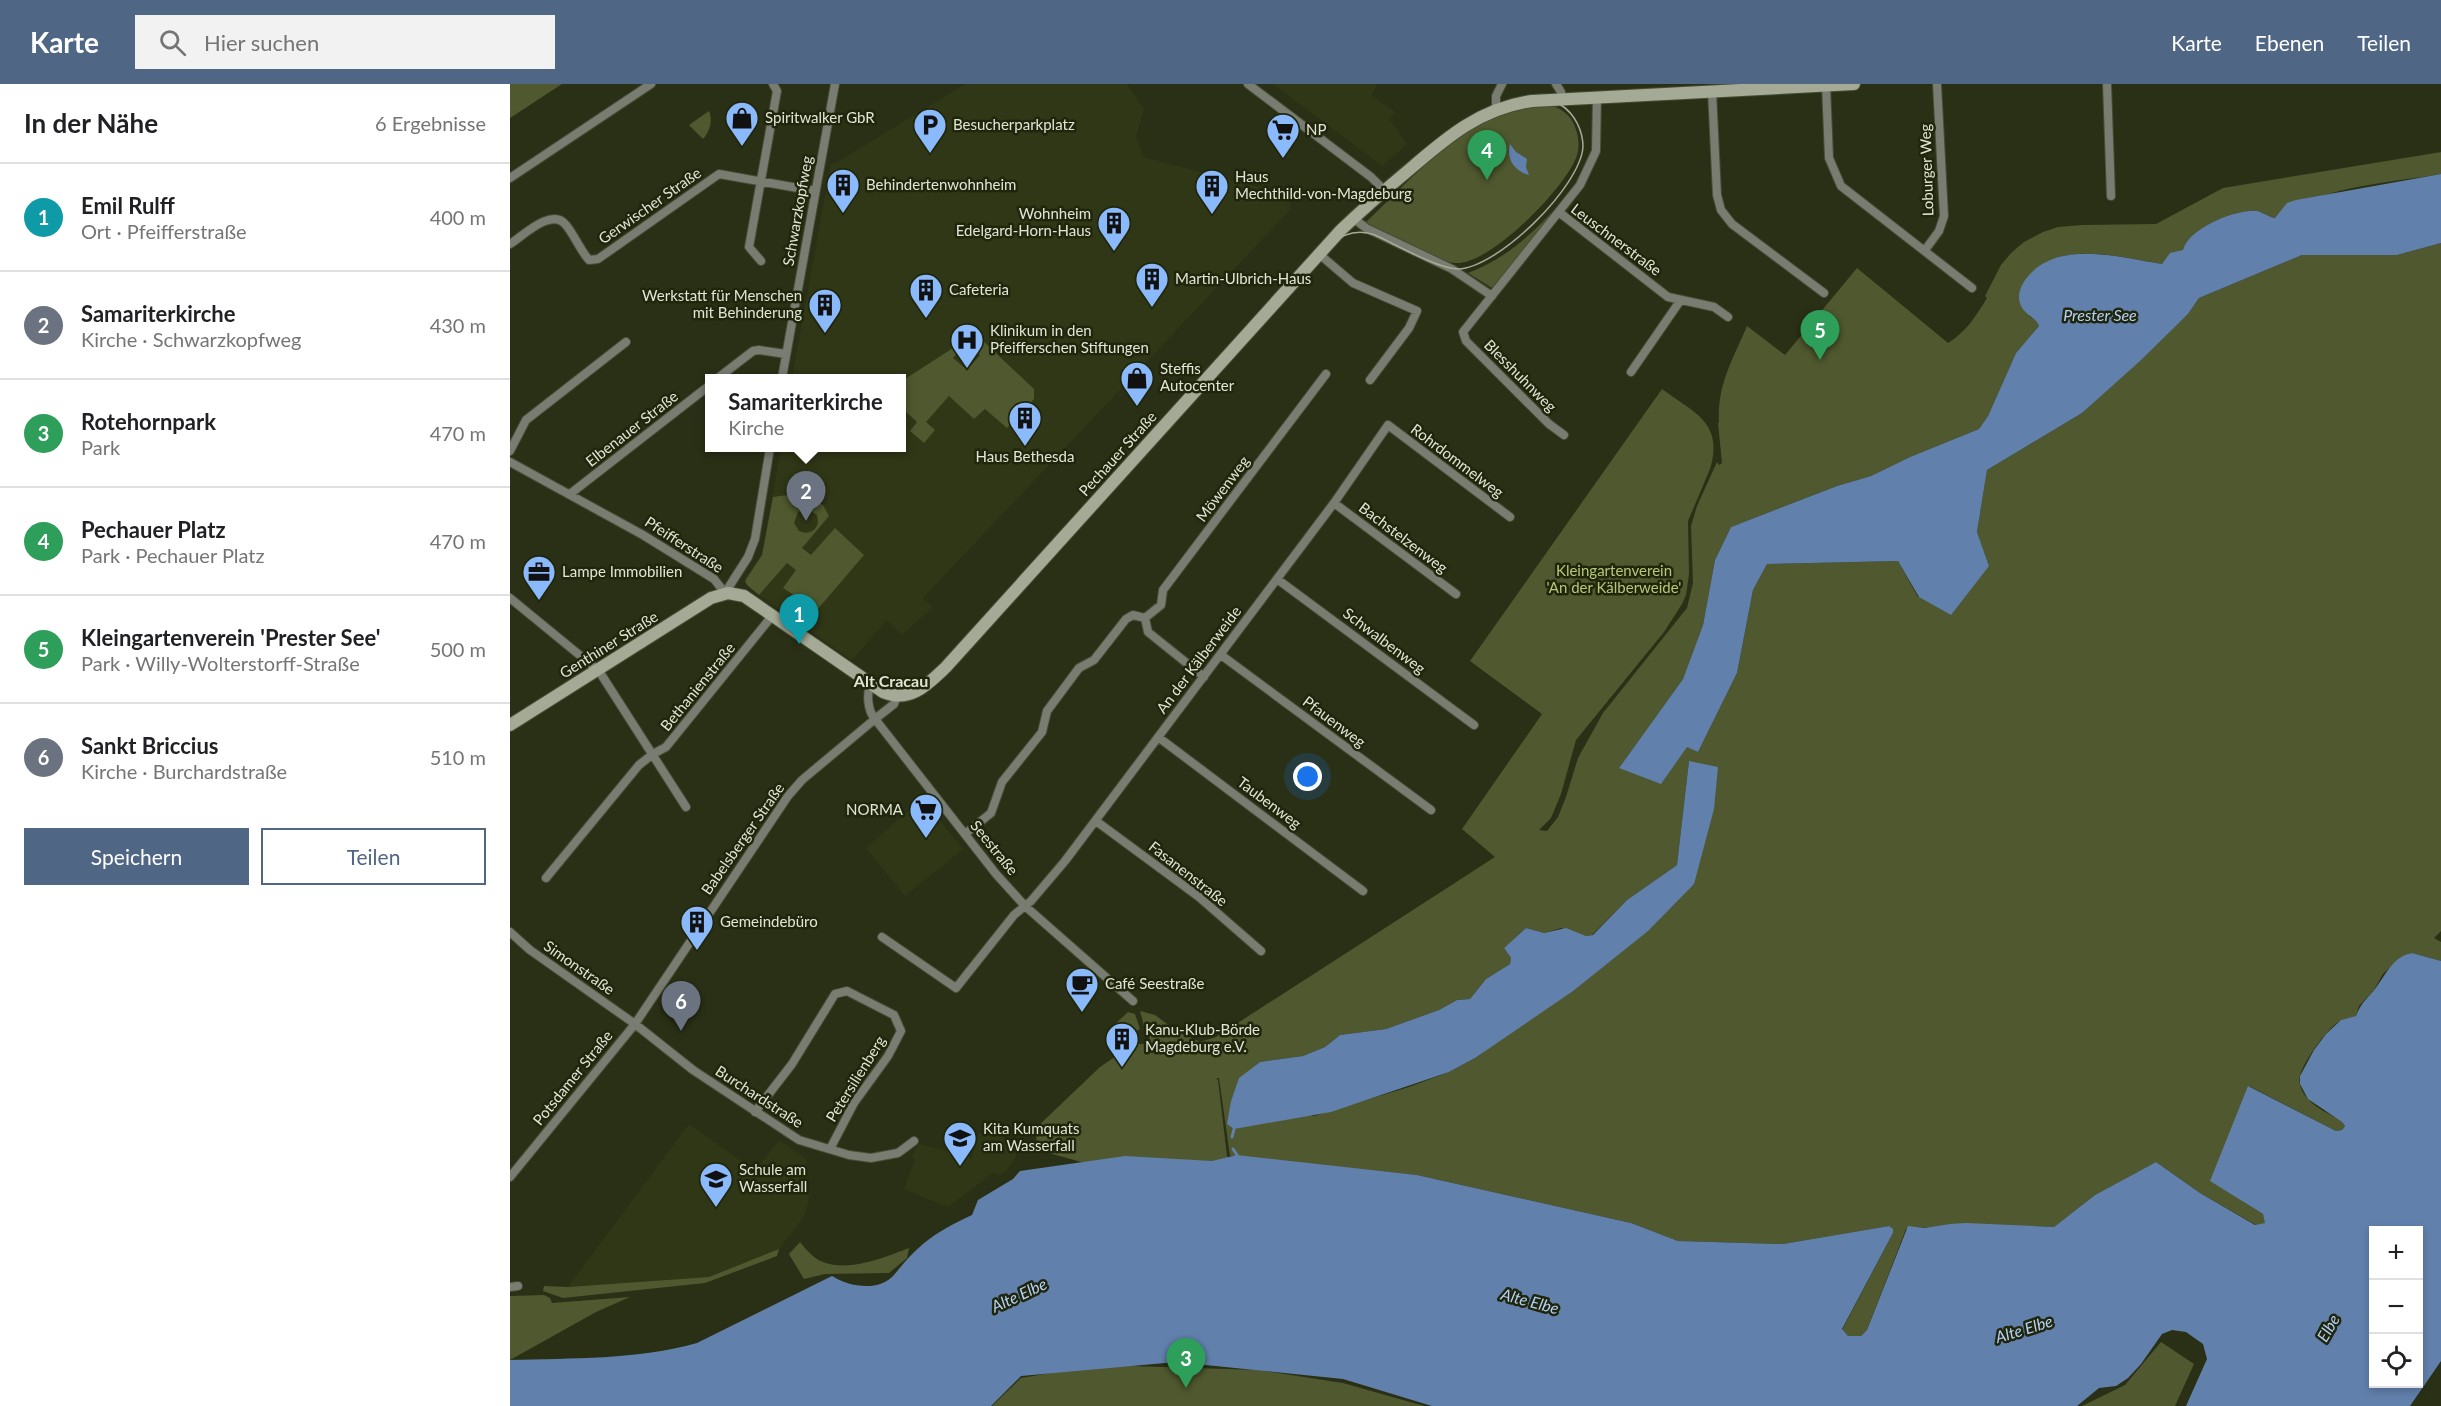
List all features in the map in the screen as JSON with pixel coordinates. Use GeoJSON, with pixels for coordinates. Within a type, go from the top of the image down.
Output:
{"type":"FeatureCollection","features":[{"type":"Feature","properties":{"kind":"main road"},"geometry":{"type":"LineString","coordinates":[[1556,99],[1854,84]]}},
{"type":"Feature","properties":{"kind":"main road","name":"Pechauer Straße"},"geometry":{"type":"LineString","coordinates":[[897,696],[919,691],[946,667],[1353,218],[1473,119],[1496,109],[1524,102],[1556,99]]}},
{"type":"Feature","properties":{"kind":"main road","name":"Pfeifferstraße"},"geometry":{"type":"LineString","coordinates":[[725,593],[741,595],[870,683],[887,694],[897,696]]}},
{"type":"Feature","properties":{"kind":"main road","name":"Genthiner Straße"},"geometry":{"type":"LineString","coordinates":[[510,725],[711,598],[725,593]]}},
{"type":"Feature","properties":{"kind":"street"},"geometry":{"type":"LineString","coordinates":[[510,178],[651,84]]}},
{"type":"Feature","properties":{"kind":"street"},"geometry":{"type":"LineString","coordinates":[[761,261],[749,247],[777,92],[773,84]]}},
{"type":"Feature","properties":{"kind":"street","name":"Schwarzkopfweg"},"geometry":{"type":"LineString","coordinates":[[783,374],[835,84]]}},
{"type":"Feature","properties":{"kind":"street"},"geometry":{"type":"LineString","coordinates":[[1248,84],[1371,177],[1385,191]]}},
{"type":"Feature","properties":{"kind":"street"},"geometry":{"type":"LineString","coordinates":[[1496,109],[1496,96],[1503,84]]}},
{"type":"Feature","properties":{"kind":"street"},"geometry":{"type":"LineString","coordinates":[[1556,84],[1561,92],[1556,99]]}},
{"type":"Feature","properties":{"kind":"street","name":"Loburger Weg"},"geometry":{"type":"LineString","coordinates":[[1925,250],[1939,231],[1944,216],[1938,84]]}},
{"type":"Feature","properties":{"kind":"street"},"geometry":{"type":"LineString","coordinates":[[2107,84],[2111,196]]}},
{"type":"Feature","properties":{"kind":"street"},"geometry":{"type":"LineString","coordinates":[[1826,85],[1829,158],[1839,184],[1972,288]]}},
{"type":"Feature","properties":{"kind":"street"},"geometry":{"type":"LineString","coordinates":[[1712,91],[1717,195],[1721,210],[1732,224],[1824,293]]}},
{"type":"Feature","properties":{"kind":"street"},"geometry":{"type":"LineString","coordinates":[[1560,213],[1581,185],[1594,159],[1598,132],[1598,96]]}},
{"type":"Feature","properties":{"kind":"street","name":"Gerwischer Straße"},"geometry":{"type":"LineString","coordinates":[[510,244],[543,222],[552,218],[558,219],[565,223],[590,260],[598,259],[719,174],[815,191]]}},
{"type":"Feature","properties":{"kind":"street","name":"Leuschnerstraße"},"geometry":{"type":"LineString","coordinates":[[1463,332],[1560,213],[1668,297],[1714,307],[1728,317]]}},
{"type":"Feature","properties":{"kind":"street"},"geometry":{"type":"LineString","coordinates":[[1353,218],[1366,228],[1452,269],[1492,296]]}},
{"type":"Feature","properties":{"kind":"street"},"geometry":{"type":"LineString","coordinates":[[1319,254],[1350,281],[1417,311],[1409,328],[1370,380]]}},
{"type":"Feature","properties":{"kind":"street"},"geometry":{"type":"LineString","coordinates":[[1631,372],[1680,301]]}},
{"type":"Feature","properties":{"kind":"street","name":"Blesshuhnweg"},"geometry":{"type":"LineString","coordinates":[[1463,332],[1466,341],[1549,424],[1564,435]]}},
{"type":"Feature","properties":{"kind":"street"},"geometry":{"type":"LineString","coordinates":[[510,451],[526,420],[626,342]]}},
{"type":"Feature","properties":{"kind":"street"},"geometry":{"type":"LineString","coordinates":[[723,374],[753,351],[786,354]]}},
{"type":"Feature","properties":{"kind":"street","name":"Möwenweg"},"geometry":{"type":"LineString","coordinates":[[1145,618],[1161,605],[1163,590],[1326,374]]}},
{"type":"Feature","properties":{"kind":"street","name":"Elbenauer Straße"},"geometry":{"type":"LineString","coordinates":[[570,494],[705,389]]}},
{"type":"Feature","properties":{"kind":"street","name":"An der Kälberweide"},"geometry":{"type":"LineString","coordinates":[[882,937],[956,988],[1014,915],[1025,906],[1065,861],[1096,821],[1334,502],[1388,425]]}},
{"type":"Feature","properties":{"kind":"street","name":"Rohrdommelweg"},"geometry":{"type":"LineString","coordinates":[[1388,425],[1510,518]]}},
{"type":"Feature","properties":{"kind":"street"},"geometry":{"type":"LineString","coordinates":[[725,593],[748,556],[755,539],[770,452]]}},
{"type":"Feature","properties":{"kind":"street","name":"Pfeifferstraße"},"geometry":{"type":"LineString","coordinates":[[510,462],[643,535],[714,579],[725,593]]}},
{"type":"Feature","properties":{"kind":"street","name":"Bachstelzenweg"},"geometry":{"type":"LineString","coordinates":[[1334,502],[1456,594]]}},
{"type":"Feature","properties":{"kind":"street","name":"Schwalbenweg"},"geometry":{"type":"LineString","coordinates":[[1277,579],[1474,725]]}},
{"type":"Feature","properties":{"kind":"street"},"geometry":{"type":"LineString","coordinates":[[510,598],[598,669],[686,807]]}},
{"type":"Feature","properties":{"kind":"street"},"geometry":{"type":"LineString","coordinates":[[965,834],[991,813],[1002,782],[1042,732],[1047,711],[1079,668],[1094,660],[1126,619],[1133,615],[1145,618],[1148,632],[1204,677]]}},
{"type":"Feature","properties":{"kind":"street","name":"Bethanienstraße"},"geometry":{"type":"LineString","coordinates":[[546,878],[639,765],[653,753],[666,747],[772,616]]}},
{"type":"Feature","properties":{"kind":"street","name":"Pfauenweg"},"geometry":{"type":"LineString","coordinates":[[1221,655],[1431,810]]}},
{"type":"Feature","properties":{"kind":"street"},"geometry":{"type":"LineString","coordinates":[[870,683],[868,690],[870,711],[875,719],[894,704],[897,696]]}},
{"type":"Feature","properties":{"kind":"street","name":"Seestraße"},"geometry":{"type":"LineString","coordinates":[[875,719],[996,874],[1025,906],[1133,1001]]}},
{"type":"Feature","properties":{"kind":"street","name":"Babelsberger Straße"},"geometry":{"type":"LineString","coordinates":[[635,1024],[788,796],[802,780],[875,719]]}},
{"type":"Feature","properties":{"kind":"street","name":"Taubenweg"},"geometry":{"type":"LineString","coordinates":[[1158,737],[1364,891]]}},
{"type":"Feature","properties":{"kind":"street","name":"Fasanenstraße"},"geometry":{"type":"LineString","coordinates":[[1096,821],[1199,897],[1261,951]]}},
{"type":"Feature","properties":{"kind":"street","name":"Simonstraße"},"geometry":{"type":"LineString","coordinates":[[510,932],[530,950],[635,1024]]}},
{"type":"Feature","properties":{"kind":"street","name":"Petersilienberg"},"geometry":{"type":"LineString","coordinates":[[755,1112],[792,1064],[835,994],[847,991],[894,1015],[901,1031],[888,1056],[854,1103],[830,1149]]}},
{"type":"Feature","properties":{"kind":"street","name":"Burchardstraße"},"geometry":{"type":"LineString","coordinates":[[635,1024],[693,1070],[799,1140],[863,1158],[880,1158],[898,1154],[914,1141]]}},
{"type":"Feature","properties":{"kind":"street","name":"Potsdamer Straße"},"geometry":{"type":"LineString","coordinates":[[510,1177],[635,1024]]}},
{"type":"Feature","properties":{"kind":"shaded area","name":"Klinikum in den Pfeifferschen Stiftungen"},"geometry":{"type":"Polygon","coordinates":[[[965,84],[1127,84],[1144,109],[1136,137],[1143,157],[1288,195],[1291,209],[923,598],[933,607],[902,635],[887,620],[852,660],[759,595],[747,585],[745,578],[762,555],[780,452],[906,452],[906,374],[793,374],[831,163],[836,163],[965,84]]]}},
{"type":"Feature","properties":{"kind":"shaded area"},"geometry":{"type":"Polygon","coordinates":[[[1273,84],[1378,84],[1371,95],[1395,112],[1390,120],[1407,144],[1382,166],[1273,84]]]}},
{"type":"Feature","properties":{"kind":"shaded area"},"geometry":{"type":"Polygon","coordinates":[[[922,799],[963,849],[905,896],[866,848],[922,799]]]}},
{"type":"Feature","properties":{"kind":"shaded area","name":"Schule am Wasserfall"},"geometry":{"type":"Polygon","coordinates":[[[689,1124],[755,1171],[779,1140],[806,1159],[809,1199],[803,1218],[779,1249],[709,1277],[568,1287],[689,1124]]]}},
{"type":"Feature","properties":{"kind":"shaded area","name":"Kita Kumquats am Wasserfall"},"geometry":{"type":"Polygon","coordinates":[[[980,1133],[992,1133],[1010,1140],[1019,1140],[1016,1157],[1006,1171],[1000,1175],[993,1173],[948,1207],[904,1189],[915,1159],[912,1157],[918,1144],[972,1158],[975,1137],[980,1133]]]}},
{"type":"Feature","properties":{"kind":"green space"},"geometry":{"type":"Polygon","coordinates":[[[510,84],[562,84],[510,118],[510,84]]]}},
{"type":"Feature","properties":{"kind":"green space"},"geometry":{"type":"Polygon","coordinates":[[[1549,105],[1558,108],[1571,119],[1578,142],[1576,158],[1569,172],[1543,204],[1509,236],[1491,249],[1474,259],[1460,263],[1441,260],[1366,222],[1435,156],[1474,127],[1495,116],[1517,109],[1549,105]]]}},
{"type":"Feature","properties":{"kind":"green space"},"geometry":{"type":"Polygon","coordinates":[[[709,111],[710,126],[703,139],[689,125],[709,111]]]}},
{"type":"Feature","properties":{"kind":"green space","name":"Kleingartenverein 'An der Kälberweide'"},"geometry":{"type":"Polygon","coordinates":[[[2441,152],[2441,174],[2332,193],[2312,199],[2275,218],[2257,211],[2237,213],[2203,228],[2187,242],[2183,250],[2169,256],[2162,264],[2124,257],[2083,254],[2064,256],[2046,262],[2031,274],[2020,291],[2030,317],[2038,321],[2039,326],[2016,353],[1988,416],[1979,429],[1910,457],[1871,476],[1837,486],[1731,527],[1715,560],[1703,625],[1683,679],[1619,768],[1687,746],[1698,752],[1737,673],[1753,590],[1767,564],[1898,561],[1918,597],[1989,566],[1977,532],[1987,470],[2082,413],[2188,314],[2199,298],[2302,255],[2397,255],[2441,243],[2441,931],[2434,938],[2441,942],[2441,961],[2412,953],[2400,958],[2383,974],[2374,990],[2359,1006],[2356,1016],[2342,1020],[2330,1029],[2306,1062],[2299,1078],[2303,1092],[2312,1103],[2342,1122],[2345,1126],[2342,1130],[2336,1131],[2249,1086],[2242,1201],[2263,1214],[2266,1223],[2256,1225],[2200,1193],[2156,1162],[2095,1195],[2054,1227],[1950,1224],[1931,1228],[1906,1229],[1867,1330],[1861,1336],[1848,1336],[1842,1330],[1893,1233],[1889,1226],[1783,1244],[1678,1241],[1631,1223],[1417,1175],[1230,1156],[1219,1078],[1216,1078],[1227,1156],[1233,1173],[1099,1167],[1038,1150],[1035,1129],[1100,1067],[1134,1044],[1151,1044],[1148,1033],[1152,1034],[1153,1030],[1144,1026],[1140,1011],[1155,1015],[1178,1032],[1200,1042],[1216,1037],[1495,857],[1462,829],[1542,714],[1470,661],[1662,389],[1703,420],[1713,440],[1710,469],[1688,521],[1689,574],[1686,595],[1664,632],[1576,740],[1561,794],[1551,818],[1539,830],[1547,831],[1558,817],[1578,758],[1603,713],[1687,608],[1693,583],[1691,526],[1697,506],[1717,462],[1719,465],[1722,463],[1718,423],[1723,384],[1747,326],[1785,355],[1857,268],[1948,343],[1960,334],[1975,317],[1987,298],[1985,296],[2001,265],[2024,242],[2058,227],[2156,224],[2223,188],[2441,152]],[[1689,761],[1677,865],[1627,900],[1592,935],[1586,936],[1561,928],[1544,933],[1526,928],[1504,948],[1511,958],[1510,964],[1486,979],[1470,999],[1457,1000],[1439,1010],[1386,1029],[1340,1035],[1325,1047],[1303,1056],[1260,1062],[1240,1078],[1231,1101],[1314,1116],[1409,1087],[1449,1072],[1475,1058],[1694,884],[1689,761]]]}},
{"type":"Feature","properties":{"kind":"green space"},"geometry":{"type":"Polygon","coordinates":[[[1551,213],[1552,215],[1492,288],[1468,273],[1492,262],[1513,248],[1551,213]]]}},
{"type":"Feature","properties":{"kind":"green space"},"geometry":{"type":"Polygon","coordinates":[[[970,337],[981,339],[1034,389],[1034,399],[1007,428],[985,409],[974,419],[949,396],[926,422],[935,430],[924,443],[910,431],[917,422],[906,412],[906,378],[970,337]],[[966,343],[953,358],[967,370],[980,355],[966,343]]]}},
{"type":"Feature","properties":{"kind":"green space"},"geometry":{"type":"Polygon","coordinates":[[[801,493],[823,505],[829,516],[802,548],[811,555],[835,528],[864,555],[817,610],[783,588],[796,570],[787,563],[759,595],[745,581],[762,555],[773,497],[801,493]],[[807,509],[798,512],[794,523],[799,531],[811,532],[818,523],[817,515],[807,509]]]}},
{"type":"Feature","properties":{"kind":"green space"},"geometry":{"type":"Polygon","coordinates":[[[1128,1012],[1135,1014],[1140,1029],[1111,1043],[1114,1025],[1128,1012]]]}},
{"type":"Feature","properties":{"kind":"green space"},"geometry":{"type":"Polygon","coordinates":[[[800,1242],[813,1256],[835,1265],[861,1264],[909,1248],[907,1258],[889,1273],[825,1274],[804,1279],[789,1254],[800,1242]]]}},
{"type":"Feature","properties":{"kind":"green space"},"geometry":{"type":"Polygon","coordinates":[[[779,1249],[777,1256],[705,1283],[563,1298],[543,1291],[544,1286],[568,1287],[709,1277],[779,1249]]]}},
{"type":"Feature","properties":{"kind":"green space"},"geometry":{"type":"Polygon","coordinates":[[[544,1295],[550,1298],[552,1303],[630,1297],[596,1312],[510,1360],[510,1296],[544,1295]]]}},
{"type":"Feature","properties":{"kind":"green space"},"geometry":{"type":"Polygon","coordinates":[[[2161,1342],[2194,1364],[2175,1406],[2082,1406],[2125,1385],[2161,1342]]]}},
{"type":"Feature","properties":{"kind":"green space"},"geometry":{"type":"Polygon","coordinates":[[[1099,1365],[1258,1370],[1343,1383],[1424,1406],[992,1406],[1021,1378],[1099,1365]]]}},
{"type":"Feature","properties":{"kind":"water"},"geometry":{"type":"Polygon","coordinates":[[[1510,144],[1516,152],[1527,159],[1526,167],[1529,175],[1512,163],[1509,154],[1510,144]]]}},
{"type":"Feature","properties":{"kind":"water","name":"Prester See"},"geometry":{"type":"Polygon","coordinates":[[[2441,174],[2441,243],[2397,255],[2302,255],[2199,298],[2188,314],[2082,413],[1987,470],[1977,532],[1989,566],[1951,615],[1919,597],[1898,561],[1767,564],[1753,590],[1737,673],[1698,752],[1687,747],[1661,784],[1619,768],[1683,679],[1703,625],[1715,560],[1731,527],[1837,486],[1871,476],[1910,457],[1979,429],[1988,416],[2016,353],[2039,326],[2022,307],[2019,294],[2031,273],[2044,263],[2059,257],[2094,254],[2162,264],[2170,253],[2183,250],[2187,242],[2203,228],[2237,213],[2257,211],[2275,218],[2287,203],[2296,200],[2441,174]]]}},
{"type":"Feature","properties":{"kind":"water"},"geometry":{"type":"Polygon","coordinates":[[[1689,761],[1718,767],[1714,809],[1694,884],[1648,931],[1573,991],[1475,1058],[1449,1072],[1331,1112],[1234,1129],[1227,1124],[1231,1101],[1239,1078],[1260,1062],[1303,1056],[1325,1047],[1340,1035],[1386,1029],[1439,1010],[1457,1000],[1470,999],[1486,979],[1510,964],[1511,958],[1504,948],[1526,928],[1544,933],[1566,928],[1586,936],[1593,935],[1627,900],[1677,865],[1689,761]]]}},
{"type":"Feature","properties":{"kind":"water"},"geometry":{"type":"Polygon","coordinates":[[[2412,953],[2441,961],[2441,1361],[2423,1387],[2423,1226],[2369,1226],[2369,1388],[2422,1388],[2410,1406],[2186,1406],[2207,1359],[2203,1344],[2186,1332],[2172,1330],[2162,1334],[2128,1378],[2116,1386],[2099,1388],[2077,1406],[1432,1406],[1343,1379],[1176,1362],[1021,1376],[991,1406],[510,1406],[510,1360],[604,1357],[674,1349],[697,1343],[832,1276],[855,1285],[880,1284],[894,1275],[923,1244],[972,1215],[978,1200],[1013,1179],[1020,1171],[1125,1156],[1212,1161],[1237,1155],[1417,1175],[1631,1223],[1678,1241],[1783,1244],[1889,1226],[1893,1229],[1893,1233],[1842,1329],[1848,1336],[1861,1336],[1867,1330],[1908,1226],[1925,1228],[1966,1223],[2054,1227],[2095,1195],[2156,1162],[2200,1193],[2255,1225],[2265,1223],[2263,1214],[2210,1181],[2248,1086],[2336,1131],[2342,1130],[2345,1126],[2342,1122],[2308,1099],[2300,1084],[2300,1076],[2326,1034],[2341,1020],[2356,1016],[2362,1004],[2399,958],[2412,953]]]}},
{"type":"Feature","properties":{"kind":"waterway"},"geometry":{"type":"LineString","coordinates":[[1232,1137],[1234,1129]]}},
{"type":"Feature","properties":{"kind":"waterway"},"geometry":{"type":"LineString","coordinates":[[1233,1149],[1237,1155]]}},
{"type":"Feature","properties":{"kind":"tram line"},"geometry":{"type":"LineString","coordinates":[[510,722],[710,597],[729,591],[748,596],[885,690],[902,693],[918,688],[944,666],[1339,230],[1395,178],[1454,130],[1478,114],[1508,102],[1530,98],[1552,101],[1566,109],[1577,123],[1582,135],[1583,147],[1578,164],[1568,183],[1553,203],[1514,241],[1475,265],[1458,269],[1439,265],[1375,235],[1363,232],[1346,235],[1331,244],[947,668],[920,692],[904,697],[886,695],[748,603],[724,597],[709,602],[510,728]]}},
{"type":"Feature","properties":{"kind":"place","name":"Spiritwalker GbR"},"geometry":{"type":"Point","coordinates":[742,147]}},
{"type":"Feature","properties":{"kind":"place","name":"Besucherparkplatz"},"geometry":{"type":"Point","coordinates":[930,154]}},
{"type":"Feature","properties":{"kind":"place","name":"NP"},"geometry":{"type":"Point","coordinates":[1283,159]}},
{"type":"Feature","properties":{"kind":"place","name":"Pechauer Platz"},"geometry":{"type":"Point","coordinates":[1487,180]}},
{"type":"Feature","properties":{"kind":"place","name":"Behindertenwohnheim"},"geometry":{"type":"Point","coordinates":[843,214]}},
{"type":"Feature","properties":{"kind":"place","name":"Haus Mechthild-von-Magdeburg"},"geometry":{"type":"Point","coordinates":[1212,215]}},
{"type":"Feature","properties":{"kind":"place","name":"Wohnheim Edelgard-Horn-Haus"},"geometry":{"type":"Point","coordinates":[1114,252]}},
{"type":"Feature","properties":{"kind":"place","name":"Martin-Ulbrich-Haus"},"geometry":{"type":"Point","coordinates":[1152,308]}},
{"type":"Feature","properties":{"kind":"place","name":"Cafeteria"},"geometry":{"type":"Point","coordinates":[926,319]}},
{"type":"Feature","properties":{"kind":"place","name":"Werkstatt für Menschen mit Behinderung"},"geometry":{"type":"Point","coordinates":[825,334]}},
{"type":"Feature","properties":{"kind":"place","name":"Kleingartenverein 'Prester See'"},"geometry":{"type":"Point","coordinates":[1820,360]}},
{"type":"Feature","properties":{"kind":"place","name":"Klinikum in den Pfeifferschen Stiftungen"},"geometry":{"type":"Point","coordinates":[967,369]}},
{"type":"Feature","properties":{"kind":"place","name":"Steffis Autocenter"},"geometry":{"type":"Point","coordinates":[1137,407]}},
{"type":"Feature","properties":{"kind":"place","name":"Haus Bethesda"},"geometry":{"type":"Point","coordinates":[1025,447]}},
{"type":"Feature","properties":{"kind":"place","name":"Samariterkirche"},"geometry":{"type":"Point","coordinates":[806,521]}},
{"type":"Feature","properties":{"kind":"place","name":"Lampe Immobilien"},"geometry":{"type":"Point","coordinates":[539,601]}},
{"type":"Feature","properties":{"kind":"place","name":"Emil Rulff"},"geometry":{"type":"Point","coordinates":[799,644]}},
{"type":"Feature","properties":{"kind":"place","name":"NORMA"},"geometry":{"type":"Point","coordinates":[926,839]}},
{"type":"Feature","properties":{"kind":"place","name":"Gemeindebüro"},"geometry":{"type":"Point","coordinates":[697,951]}},
{"type":"Feature","properties":{"kind":"place","name":"Café Seestraße"},"geometry":{"type":"Point","coordinates":[1082,1013]}},
{"type":"Feature","properties":{"kind":"place","name":"Sankt Briccius"},"geometry":{"type":"Point","coordinates":[681,1031]}},
{"type":"Feature","properties":{"kind":"place","name":"Kanu-Klub-Börde Magdeburg e.V."},"geometry":{"type":"Point","coordinates":[1122,1068]}},
{"type":"Feature","properties":{"kind":"place","name":"Kita Kumquats am Wasserfall"},"geometry":{"type":"Point","coordinates":[960,1167]}},
{"type":"Feature","properties":{"kind":"place","name":"Schule am Wasserfall"},"geometry":{"type":"Point","coordinates":[716,1208]}},
{"type":"Feature","properties":{"kind":"place","name":"Rotehornpark"},"geometry":{"type":"Point","coordinates":[1186,1388]}},
{"type":"Feature","properties":{"kind":"district","name":"Alt Cracau"},"geometry":{"type":"Point","coordinates":[891,681]}},
{"type":"Feature","properties":{"kind":"water label","name":"Alte Elbe"},"geometry":{"type":"Point","coordinates":[1019,1295]}},
{"type":"Feature","properties":{"kind":"water label","name":"Alte Elbe"},"geometry":{"type":"Point","coordinates":[1530,1301]}},
{"type":"Feature","properties":{"kind":"water label","name":"Elbe"},"geometry":{"type":"Point","coordinates":[2328,1328]}},
{"type":"Feature","properties":{"kind":"water label","name":"Alte Elbe"},"geometry":{"type":"Point","coordinates":[2024,1329]}}]}
